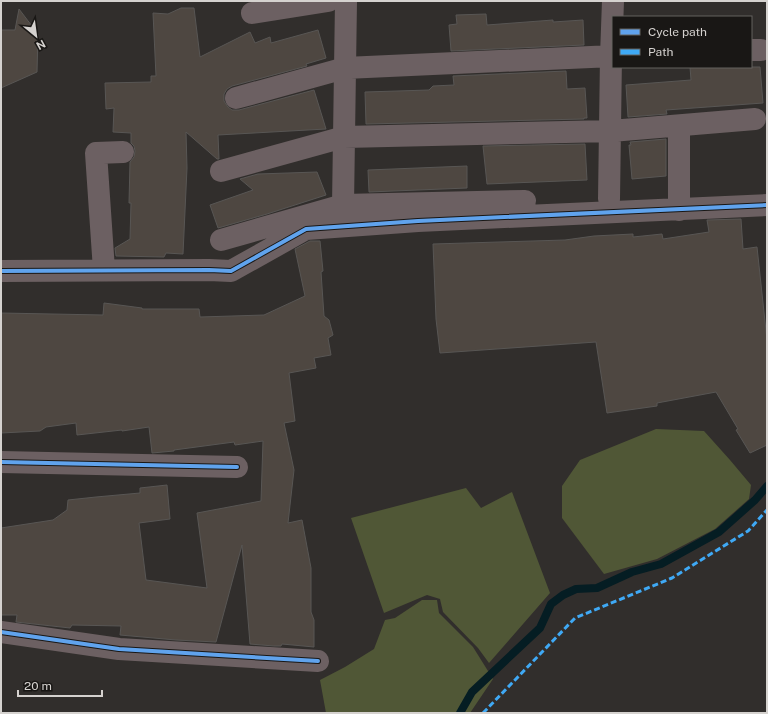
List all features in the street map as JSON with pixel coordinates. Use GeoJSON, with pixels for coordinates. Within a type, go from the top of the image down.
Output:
{"type":"FeatureCollection","features":[{"type":"Feature","properties":{"kind":"street"},"geometry":{"type":"LineString","coordinates":[[252,13],[328,1]]}},
{"type":"Feature","properties":{"kind":"street"},"geometry":{"type":"LineString","coordinates":[[343,206],[346,1]]}},
{"type":"Feature","properties":{"kind":"street"},"geometry":{"type":"LineString","coordinates":[[613,1],[613,16]]}},
{"type":"Feature","properties":{"kind":"street"},"geometry":{"type":"LineString","coordinates":[[236,98],[345,68],[612,56],[609,199]]}},
{"type":"Feature","properties":{"kind":"street"},"geometry":{"type":"LineString","coordinates":[[221,171],[344,137],[611,131],[756,119]]}},
{"type":"Feature","properties":{"kind":"street"},"geometry":{"type":"LineString","coordinates":[[679,126],[679,204]]}},
{"type":"Feature","properties":{"kind":"street"},"geometry":{"type":"LineString","coordinates":[[104,270],[96,153],[123,152]]}},
{"type":"Feature","properties":{"kind":"street"},"geometry":{"type":"LineString","coordinates":[[221,240],[343,206],[609,199],[766,212]]}},
{"type":"Feature","properties":{"kind":"street"},"geometry":{"type":"LineString","coordinates":[[1,271],[231,271],[306,229],[679,204]]}},
{"type":"Feature","properties":{"kind":"street"},"geometry":{"type":"LineString","coordinates":[[208,270],[302,217]]}},
{"type":"Feature","properties":{"kind":"street"},"geometry":{"type":"LineString","coordinates":[[1,462],[237,467]]}},
{"type":"Feature","properties":{"kind":"street"},"geometry":{"type":"LineString","coordinates":[[1,632],[120,649],[318,661]]}},
{"type":"Feature","properties":{"kind":"green space"},"geometry":{"type":"Polygon","coordinates":[[[656,429],[704,431],[751,485],[749,499],[715,529],[657,559],[604,574],[562,518],[562,486],[580,460],[656,429]]]}},
{"type":"Feature","properties":{"kind":"green space"},"geometry":{"type":"Polygon","coordinates":[[[466,488],[481,508],[512,492],[550,593],[489,663],[478,648],[443,612],[440,599],[427,595],[384,613],[351,518],[466,488]]]}},
{"type":"Feature","properties":{"kind":"green space"},"geometry":{"type":"Polygon","coordinates":[[[422,600],[437,600],[439,613],[473,647],[493,679],[470,713],[326,713],[320,680],[374,649],[385,620],[395,618],[422,600]]]}},
{"type":"Feature","properties":{"kind":"building"},"geometry":{"type":"Polygon","coordinates":[[[181,8],[194,8],[200,57],[250,32],[255,43],[270,37],[271,43],[318,30],[326,58],[306,64],[307,66],[232,86],[227,89],[224,94],[224,101],[232,110],[239,110],[314,90],[326,129],[218,135],[219,159],[217,159],[186,132],[187,168],[183,254],[166,253],[164,257],[116,256],[115,248],[130,239],[130,162],[134,157],[135,151],[134,146],[131,143],[131,133],[113,132],[114,108],[106,109],[105,83],[151,82],[151,76],[156,76],[153,13],[168,14],[181,8]]]}},
{"type":"Feature","properties":{"kind":"building"},"geometry":{"type":"Polygon","coordinates":[[[19,9],[38,34],[37,72],[1,88],[1,30],[15,30],[19,9]]]}},
{"type":"Feature","properties":{"kind":"building"},"geometry":{"type":"Polygon","coordinates":[[[486,14],[487,25],[553,20],[553,22],[583,20],[584,45],[451,51],[449,25],[457,24],[456,15],[486,14]]]}},
{"type":"Feature","properties":{"kind":"building"},"geometry":{"type":"Polygon","coordinates":[[[760,67],[763,103],[666,110],[667,114],[628,117],[626,85],[691,80],[690,68],[760,67]]]}},
{"type":"Feature","properties":{"kind":"building"},"geometry":{"type":"Polygon","coordinates":[[[566,71],[567,89],[585,88],[587,118],[366,124],[365,92],[429,90],[433,86],[454,85],[453,76],[566,71]]]}},
{"type":"Feature","properties":{"kind":"building"},"geometry":{"type":"Polygon","coordinates":[[[666,139],[666,176],[632,179],[630,142],[666,139]]]}},
{"type":"Feature","properties":{"kind":"building"},"geometry":{"type":"Polygon","coordinates":[[[585,144],[587,180],[487,184],[483,146],[585,144]]]}},
{"type":"Feature","properties":{"kind":"building"},"geometry":{"type":"Polygon","coordinates":[[[467,166],[467,188],[369,192],[368,170],[467,166]]]}},
{"type":"Feature","properties":{"kind":"building"},"geometry":{"type":"Polygon","coordinates":[[[317,172],[326,195],[218,228],[210,205],[253,190],[240,179],[258,174],[317,172]]]}},
{"type":"Feature","properties":{"kind":"building"},"geometry":{"type":"Polygon","coordinates":[[[741,219],[743,249],[757,247],[767,340],[767,445],[750,453],[736,430],[738,429],[716,392],[657,403],[657,406],[607,413],[596,342],[440,353],[436,319],[433,244],[565,240],[594,236],[633,234],[633,237],[662,234],[663,239],[709,232],[707,220],[741,219]]]}},
{"type":"Feature","properties":{"kind":"building"},"geometry":{"type":"Polygon","coordinates":[[[310,241],[320,241],[323,271],[321,272],[324,316],[329,320],[333,335],[328,338],[331,355],[314,358],[316,368],[289,373],[295,421],[284,423],[294,470],[288,523],[302,520],[311,568],[311,612],[314,620],[314,647],[282,644],[281,646],[274,646],[250,644],[242,545],[216,642],[120,635],[121,626],[72,625],[70,628],[16,622],[17,615],[1,615],[1,528],[53,520],[67,510],[68,500],[140,493],[140,488],[167,485],[170,519],[139,523],[146,580],[207,588],[197,513],[261,501],[263,441],[235,445],[234,442],[152,453],[149,427],[77,435],[76,423],[46,427],[40,431],[1,433],[1,313],[103,315],[104,303],[142,309],[199,309],[200,317],[264,315],[305,296],[295,249],[310,241]]]}},
{"type":"Feature","properties":{"kind":"waterway"},"geometry":{"type":"LineString","coordinates":[[460,713],[472,692],[540,628],[551,604],[563,595],[576,589],[597,588],[632,572],[661,564],[719,532],[755,500],[767,486]]}},
{"type":"Feature","properties":{"kind":"marked path"},"geometry":{"type":"LineString","coordinates":[[483,713],[575,618],[672,578],[748,531],[767,510]]}},
{"type":"Feature","properties":{"kind":"cycle path"},"geometry":{"type":"LineString","coordinates":[[1,271],[231,271],[306,229],[418,221],[767,205]]}},
{"type":"Feature","properties":{"kind":"cycle path"},"geometry":{"type":"LineString","coordinates":[[1,462],[237,467]]}},
{"type":"Feature","properties":{"kind":"cycle path"},"geometry":{"type":"LineString","coordinates":[[1,632],[119,649],[318,661]]}}]}
